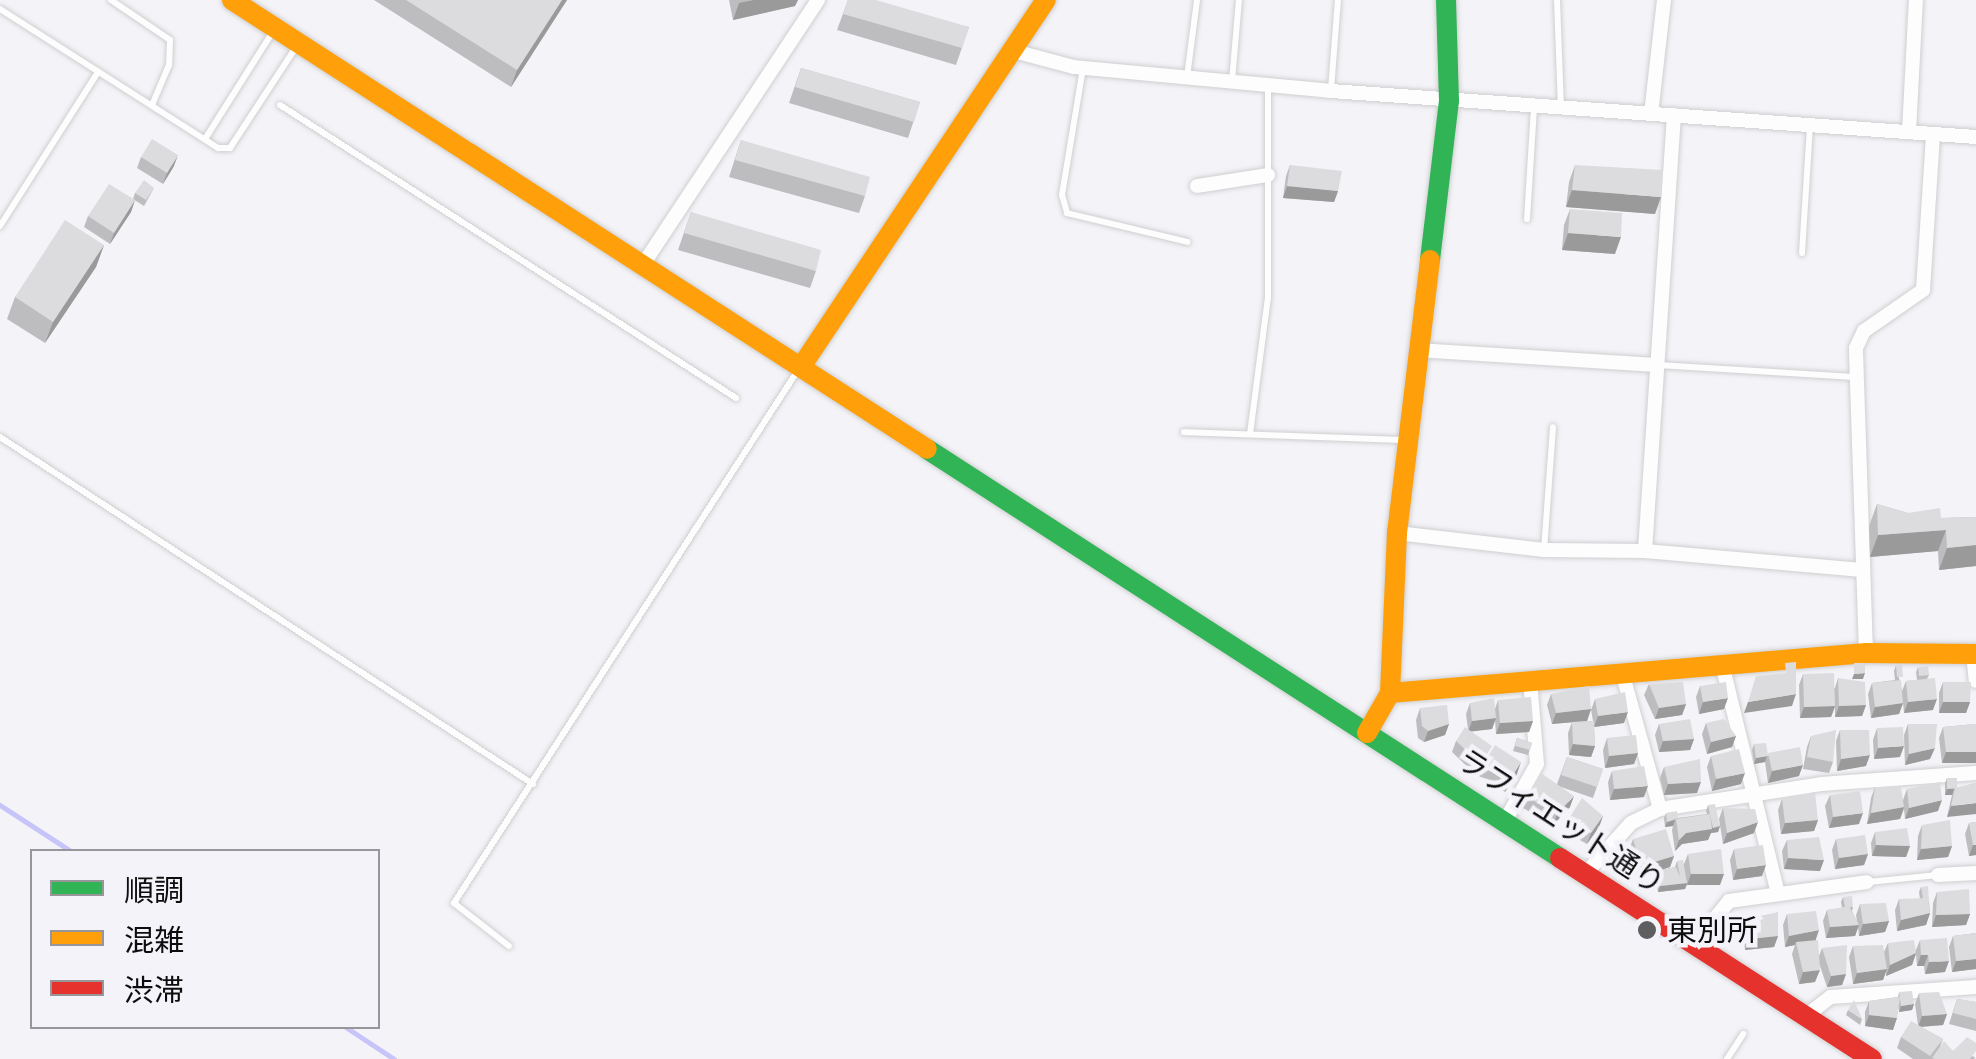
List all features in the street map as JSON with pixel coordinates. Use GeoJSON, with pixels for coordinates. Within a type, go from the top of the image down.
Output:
{"type":"FeatureCollection","features":[{"type":"Feature","properties":{"kind":"street","name":"ラフィエット通り"},"geometry":{"type":"LineString","coordinates":[[232,0],[1872,1059]]}},
{"type":"Feature","properties":{"kind":"street"},"geometry":{"type":"LineString","coordinates":[[642,266],[818,0]]}},
{"type":"Feature","properties":{"kind":"street"},"geometry":{"type":"LineString","coordinates":[[800,367],[1046,0]]}},
{"type":"Feature","properties":{"kind":"street"},"geometry":{"type":"LineString","coordinates":[[1367,732],[1390,693],[1407,440],[1449,101],[1446,0]]}},
{"type":"Feature","properties":{"kind":"street"},"geometry":{"type":"LineString","coordinates":[[1651,114],[1664,0]]}},
{"type":"Feature","properties":{"kind":"street"},"geometry":{"type":"LineString","coordinates":[[1909,132],[1916,0]]}},
{"type":"Feature","properties":{"kind":"street"},"geometry":{"type":"LineString","coordinates":[[1010,50],[1083,68],[1187,78],[1449,101],[1976,137]]}},
{"type":"Feature","properties":{"kind":"street"},"geometry":{"type":"LineString","coordinates":[[1646,552],[1674,115]]}},
{"type":"Feature","properties":{"kind":"street"},"geometry":{"type":"LineString","coordinates":[[1866,653],[1857,338],[1906,305],[1926,280],[1933,134]]}},
{"type":"Feature","properties":{"kind":"street"},"geometry":{"type":"LineString","coordinates":[[1197,186],[1268,175]]}},
{"type":"Feature","properties":{"kind":"street"},"geometry":{"type":"LineString","coordinates":[[1417,350],[1657,365]]}},
{"type":"Feature","properties":{"kind":"street"},"geometry":{"type":"LineString","coordinates":[[1398,534],[1544,550],[1646,552],[1862,570]]}},
{"type":"Feature","properties":{"kind":"street"},"geometry":{"type":"LineString","coordinates":[[1390,693],[1866,653],[1974,654],[1976,681]]}},
{"type":"Feature","properties":{"kind":"street"},"geometry":{"type":"LineString","coordinates":[[1722,664],[1778,894]]}},
{"type":"Feature","properties":{"kind":"street"},"geometry":{"type":"LineString","coordinates":[[1622,672],[1660,810]]}},
{"type":"Feature","properties":{"kind":"street"},"geometry":{"type":"LineString","coordinates":[[1505,821],[1537,764],[1530,680]]}},
{"type":"Feature","properties":{"kind":"street"},"geometry":{"type":"LineString","coordinates":[[1586,873],[1631,824],[1660,810],[1908,774],[1976,773]]}},
{"type":"Feature","properties":{"kind":"street"},"geometry":{"type":"LineString","coordinates":[[1938,876],[1976,873]]}},
{"type":"Feature","properties":{"kind":"street"},"geometry":{"type":"LineString","coordinates":[[1695,943],[1722,905],[1867,882]]}},
{"type":"Feature","properties":{"kind":"street"},"geometry":{"type":"LineString","coordinates":[[1806,1016],[1830,998],[1976,987]]}},
{"type":"Feature","properties":{"kind":"lane"},"geometry":{"type":"LineString","coordinates":[[111,0],[170,40],[169,65],[152,105]]}},
{"type":"Feature","properties":{"kind":"lane"},"geometry":{"type":"LineString","coordinates":[[1187,78],[1197,0]]}},
{"type":"Feature","properties":{"kind":"lane"},"geometry":{"type":"LineString","coordinates":[[1232,82],[1239,0]]}},
{"type":"Feature","properties":{"kind":"lane"},"geometry":{"type":"LineString","coordinates":[[1332,91],[1338,0]]}},
{"type":"Feature","properties":{"kind":"lane"},"geometry":{"type":"LineString","coordinates":[[1558,0],[1560,109]]}},
{"type":"Feature","properties":{"kind":"lane"},"geometry":{"type":"LineString","coordinates":[[0,9],[206,139],[230,148],[299,44]]}},
{"type":"Feature","properties":{"kind":"lane"},"geometry":{"type":"LineString","coordinates":[[206,139],[275,28]]}},
{"type":"Feature","properties":{"kind":"lane"},"geometry":{"type":"LineString","coordinates":[[1083,68],[1062,194],[1067,213],[1188,242]]}},
{"type":"Feature","properties":{"kind":"lane"},"geometry":{"type":"LineString","coordinates":[[0,226],[98,72]]}},
{"type":"Feature","properties":{"kind":"lane"},"geometry":{"type":"LineString","coordinates":[[1250,434],[1268,298],[1268,84]]}},
{"type":"Feature","properties":{"kind":"lane"},"geometry":{"type":"LineString","coordinates":[[280,105],[736,398]]}},
{"type":"Feature","properties":{"kind":"lane"},"geometry":{"type":"LineString","coordinates":[[1527,219],[1534,107]]}},
{"type":"Feature","properties":{"kind":"lane"},"geometry":{"type":"LineString","coordinates":[[1802,253],[1810,125]]}},
{"type":"Feature","properties":{"kind":"lane"},"geometry":{"type":"LineString","coordinates":[[1657,365],[1856,376]]}},
{"type":"Feature","properties":{"kind":"lane"},"geometry":{"type":"LineString","coordinates":[[509,946],[454,902],[800,367]]}},
{"type":"Feature","properties":{"kind":"lane"},"geometry":{"type":"LineString","coordinates":[[1544,550],[1552,427]]}},
{"type":"Feature","properties":{"kind":"lane"},"geometry":{"type":"LineString","coordinates":[[1184,432],[1407,440]]}},
{"type":"Feature","properties":{"kind":"lane"},"geometry":{"type":"LineString","coordinates":[[0,437],[533,784]]}},
{"type":"Feature","properties":{"kind":"lane"},"geometry":{"type":"LineString","coordinates":[[1867,882],[1938,876]]}},
{"type":"Feature","properties":{"kind":"lane"},"geometry":{"type":"LineString","coordinates":[[1727,1059],[1743,1034]]}},
{"type":"Feature","properties":{"kind":"building"},"geometry":{"type":"Polygon","coordinates":[[[406,0],[562,0],[517,70],[406,0]]]}},
{"type":"Feature","properties":{"kind":"building"},"geometry":{"type":"Polygon","coordinates":[[[848,0],[876,0],[969,27],[962,48],[843,14],[848,0]]]}},
{"type":"Feature","properties":{"kind":"building"},"geometry":{"type":"Polygon","coordinates":[[[801,68],[920,102],[914,122],[795,87],[801,68]]]}},
{"type":"Feature","properties":{"kind":"building"},"geometry":{"type":"Polygon","coordinates":[[[152,139],[178,155],[167,173],[141,157],[152,139]]]}},
{"type":"Feature","properties":{"kind":"building"},"geometry":{"type":"Polygon","coordinates":[[[741,140],[870,177],[865,196],[735,160],[741,140]]]}},
{"type":"Feature","properties":{"kind":"building"},"geometry":{"type":"Polygon","coordinates":[[[1290,165],[1342,171],[1338,191],[1287,186],[1290,165]]]}},
{"type":"Feature","properties":{"kind":"building"},"geometry":{"type":"Polygon","coordinates":[[[1575,165],[1663,170],[1661,197],[1572,190],[1575,165]]]}},
{"type":"Feature","properties":{"kind":"building"},"geometry":{"type":"Polygon","coordinates":[[[144,180],[154,188],[146,200],[135,193],[144,180]]]}},
{"type":"Feature","properties":{"kind":"building"},"geometry":{"type":"Polygon","coordinates":[[[109,184],[135,200],[114,233],[88,216],[109,184]]]}},
{"type":"Feature","properties":{"kind":"building"},"geometry":{"type":"Polygon","coordinates":[[[1570,209],[1622,213],[1621,237],[1568,233],[1570,209]]]}},
{"type":"Feature","properties":{"kind":"building"},"geometry":{"type":"Polygon","coordinates":[[[691,212],[821,250],[816,271],[684,233],[691,212]]]}},
{"type":"Feature","properties":{"kind":"building"},"geometry":{"type":"Polygon","coordinates":[[[65,220],[104,245],[53,322],[15,297],[65,220]]]}},
{"type":"Feature","properties":{"kind":"building"},"geometry":{"type":"Polygon","coordinates":[[[1877,504],[1908,513],[1940,508],[1941,518],[1976,517],[1976,545],[1947,548],[1946,530],[1878,535],[1877,504]]]}},
{"type":"Feature","properties":{"kind":"building"},"geometry":{"type":"Polygon","coordinates":[[[1796,662],[1796,694],[1748,702],[1756,676],[1786,673],[1785,663],[1796,662]]]}},
{"type":"Feature","properties":{"kind":"building"},"geometry":{"type":"Polygon","coordinates":[[[1854,663],[1865,663],[1865,673],[1854,674],[1854,663]]]}},
{"type":"Feature","properties":{"kind":"building"},"geometry":{"type":"Polygon","coordinates":[[[1902,664],[1903,677],[1897,677],[1896,665],[1902,664]]]}},
{"type":"Feature","properties":{"kind":"building"},"geometry":{"type":"Polygon","coordinates":[[[1928,666],[1929,675],[1919,676],[1918,667],[1928,666]]]}},
{"type":"Feature","properties":{"kind":"building"},"geometry":{"type":"Polygon","coordinates":[[[1834,673],[1835,706],[1804,707],[1803,674],[1834,673]]]}},
{"type":"Feature","properties":{"kind":"building"},"geometry":{"type":"Polygon","coordinates":[[[1838,678],[1865,682],[1866,705],[1839,706],[1838,678]]]}},
{"type":"Feature","properties":{"kind":"building"},"geometry":{"type":"Polygon","coordinates":[[[1935,678],[1937,699],[1908,702],[1906,681],[1935,678]]]}},
{"type":"Feature","properties":{"kind":"building"},"geometry":{"type":"Polygon","coordinates":[[[1901,680],[1903,703],[1875,707],[1872,683],[1901,680]]]}},
{"type":"Feature","properties":{"kind":"building"},"geometry":{"type":"Polygon","coordinates":[[[1683,682],[1686,704],[1659,708],[1649,684],[1683,682]]]}},
{"type":"Feature","properties":{"kind":"building"},"geometry":{"type":"Polygon","coordinates":[[[1726,682],[1728,698],[1703,702],[1700,686],[1726,682]]]}},
{"type":"Feature","properties":{"kind":"building"},"geometry":{"type":"Polygon","coordinates":[[[1943,682],[1971,682],[1970,702],[1943,702],[1943,682]]]}},
{"type":"Feature","properties":{"kind":"building"},"geometry":{"type":"Polygon","coordinates":[[[1589,686],[1591,709],[1556,713],[1551,694],[1589,686]]]}},
{"type":"Feature","properties":{"kind":"building"},"geometry":{"type":"Polygon","coordinates":[[[1625,692],[1628,712],[1598,716],[1595,699],[1625,692]]]}},
{"type":"Feature","properties":{"kind":"building"},"geometry":{"type":"Polygon","coordinates":[[[1531,697],[1533,721],[1500,723],[1498,700],[1531,697]]]}},
{"type":"Feature","properties":{"kind":"building"},"geometry":{"type":"Polygon","coordinates":[[[1494,698],[1496,718],[1472,721],[1470,703],[1494,698]]]}},
{"type":"Feature","properties":{"kind":"building"},"geometry":{"type":"Polygon","coordinates":[[[1447,705],[1449,724],[1428,731],[1422,726],[1420,708],[1447,705]]]}},
{"type":"Feature","properties":{"kind":"building"},"geometry":{"type":"Polygon","coordinates":[[[1690,719],[1694,739],[1663,741],[1659,724],[1690,719]]]}},
{"type":"Feature","properties":{"kind":"building"},"geometry":{"type":"Polygon","coordinates":[[[1724,719],[1736,736],[1711,742],[1706,723],[1724,719]]]}},
{"type":"Feature","properties":{"kind":"building"},"geometry":{"type":"Polygon","coordinates":[[[1594,721],[1595,746],[1573,744],[1572,722],[1594,721]]]}},
{"type":"Feature","properties":{"kind":"building"},"geometry":{"type":"Polygon","coordinates":[[[1908,724],[1937,724],[1935,748],[1909,754],[1908,724]]]}},
{"type":"Feature","properties":{"kind":"building"},"geometry":{"type":"Polygon","coordinates":[[[1976,724],[1976,752],[1946,752],[1943,727],[1976,724]]]}},
{"type":"Feature","properties":{"kind":"building"},"geometry":{"type":"Polygon","coordinates":[[[1465,727],[1492,746],[1481,764],[1456,741],[1465,727]]]}},
{"type":"Feature","properties":{"kind":"building"},"geometry":{"type":"Polygon","coordinates":[[[1903,727],[1904,746],[1878,748],[1877,728],[1903,727]]]}},
{"type":"Feature","properties":{"kind":"building"},"geometry":{"type":"Polygon","coordinates":[[[1836,730],[1833,762],[1807,757],[1811,736],[1836,730]]]}},
{"type":"Feature","properties":{"kind":"building"},"geometry":{"type":"Polygon","coordinates":[[[1840,730],[1869,730],[1870,755],[1841,759],[1840,730]]]}},
{"type":"Feature","properties":{"kind":"building"},"geometry":{"type":"Polygon","coordinates":[[[1636,735],[1638,753],[1609,756],[1607,738],[1636,735]]]}},
{"type":"Feature","properties":{"kind":"building"},"geometry":{"type":"Polygon","coordinates":[[[1517,738],[1532,743],[1530,750],[1515,746],[1517,738]]]}},
{"type":"Feature","properties":{"kind":"building"},"geometry":{"type":"Polygon","coordinates":[[[1766,743],[1768,756],[1756,758],[1754,744],[1766,743]]]}},
{"type":"Feature","properties":{"kind":"building"},"geometry":{"type":"Polygon","coordinates":[[[1495,745],[1521,762],[1509,781],[1483,765],[1495,745]]]}},
{"type":"Feature","properties":{"kind":"building"},"geometry":{"type":"Polygon","coordinates":[[[1800,747],[1803,765],[1772,771],[1768,753],[1800,747]]]}},
{"type":"Feature","properties":{"kind":"building"},"geometry":{"type":"Polygon","coordinates":[[[1739,749],[1745,773],[1716,779],[1711,756],[1739,749]]]}},
{"type":"Feature","properties":{"kind":"building"},"geometry":{"type":"Polygon","coordinates":[[[1567,757],[1603,769],[1597,787],[1561,775],[1567,757]]]}},
{"type":"Feature","properties":{"kind":"building"},"geometry":{"type":"Polygon","coordinates":[[[1700,759],[1701,782],[1668,784],[1664,767],[1700,759]]]}},
{"type":"Feature","properties":{"kind":"building"},"geometry":{"type":"Polygon","coordinates":[[[1644,766],[1648,786],[1614,789],[1612,771],[1644,766]]]}},
{"type":"Feature","properties":{"kind":"building"},"geometry":{"type":"Polygon","coordinates":[[[1541,773],[1574,796],[1557,814],[1527,797],[1541,773]]]}},
{"type":"Feature","properties":{"kind":"building"},"geometry":{"type":"Polygon","coordinates":[[[1947,778],[1957,778],[1957,788],[1947,789],[1947,778]]]}},
{"type":"Feature","properties":{"kind":"building"},"geometry":{"type":"Polygon","coordinates":[[[1940,782],[1942,800],[1909,808],[1907,789],[1940,782]]]}},
{"type":"Feature","properties":{"kind":"building"},"geometry":{"type":"Polygon","coordinates":[[[1976,783],[1976,803],[1951,806],[1955,788],[1976,783]]]}},
{"type":"Feature","properties":{"kind":"building"},"geometry":{"type":"Polygon","coordinates":[[[1875,787],[1901,787],[1904,807],[1871,813],[1875,787]]]}},
{"type":"Feature","properties":{"kind":"building"},"geometry":{"type":"Polygon","coordinates":[[[1860,791],[1863,813],[1833,817],[1830,795],[1860,791]]]}},
{"type":"Feature","properties":{"kind":"building"},"geometry":{"type":"Polygon","coordinates":[[[1815,792],[1818,820],[1785,823],[1782,799],[1815,792]]]}},
{"type":"Feature","properties":{"kind":"building"},"geometry":{"type":"Polygon","coordinates":[[[1582,798],[1603,816],[1591,833],[1568,820],[1582,798]]]}},
{"type":"Feature","properties":{"kind":"building"},"geometry":{"type":"Polygon","coordinates":[[[1715,804],[1720,826],[1713,828],[1708,805],[1715,804]]]}},
{"type":"Feature","properties":{"kind":"building"},"geometry":{"type":"Polygon","coordinates":[[[1723,808],[1755,809],[1758,822],[1727,833],[1723,808]]]}},
{"type":"Feature","properties":{"kind":"building"},"geometry":{"type":"Polygon","coordinates":[[[1677,811],[1678,818],[1667,822],[1666,813],[1677,811]]]}},
{"type":"Feature","properties":{"kind":"building"},"geometry":{"type":"Polygon","coordinates":[[[1710,814],[1712,829],[1686,833],[1679,840],[1676,819],[1710,814]]]}},
{"type":"Feature","properties":{"kind":"building"},"geometry":{"type":"Polygon","coordinates":[[[1950,820],[1952,846],[1921,849],[1922,825],[1950,820]]]}},
{"type":"Feature","properties":{"kind":"building"},"geometry":{"type":"Polygon","coordinates":[[[1976,822],[1976,845],[1973,845],[1969,823],[1976,822]]]}},
{"type":"Feature","properties":{"kind":"building"},"geometry":{"type":"Polygon","coordinates":[[[1907,828],[1910,846],[1876,845],[1875,832],[1907,828]]]}},
{"type":"Feature","properties":{"kind":"building"},"geometry":{"type":"Polygon","coordinates":[[[1666,829],[1674,856],[1641,866],[1633,839],[1666,829]]]}},
{"type":"Feature","properties":{"kind":"building"},"geometry":{"type":"Polygon","coordinates":[[[1865,835],[1868,854],[1839,858],[1836,839],[1865,835]]]}},
{"type":"Feature","properties":{"kind":"building"},"geometry":{"type":"Polygon","coordinates":[[[1819,837],[1824,860],[1788,858],[1787,840],[1819,837]]]}},
{"type":"Feature","properties":{"kind":"building"},"geometry":{"type":"Polygon","coordinates":[[[1763,845],[1766,865],[1737,869],[1734,849],[1763,845]]]}},
{"type":"Feature","properties":{"kind":"building"},"geometry":{"type":"Polygon","coordinates":[[[1721,849],[1724,874],[1691,874],[1688,854],[1721,849]]]}},
{"type":"Feature","properties":{"kind":"building"},"geometry":{"type":"Polygon","coordinates":[[[1683,860],[1687,883],[1660,886],[1657,871],[1676,867],[1680,877],[1677,861],[1683,860]]]}},
{"type":"Feature","properties":{"kind":"building"},"geometry":{"type":"Polygon","coordinates":[[[1928,886],[1929,900],[1923,899],[1921,887],[1928,886]]]}},
{"type":"Feature","properties":{"kind":"building"},"geometry":{"type":"Polygon","coordinates":[[[1969,889],[1970,914],[1936,915],[1937,892],[1969,889]]]}},
{"type":"Feature","properties":{"kind":"building"},"geometry":{"type":"Polygon","coordinates":[[[1852,896],[1853,907],[1845,907],[1843,897],[1852,896]]]}},
{"type":"Feature","properties":{"kind":"building"},"geometry":{"type":"Polygon","coordinates":[[[1928,898],[1930,913],[1901,920],[1899,899],[1928,898]]]}},
{"type":"Feature","properties":{"kind":"building"},"geometry":{"type":"Polygon","coordinates":[[[1886,903],[1889,921],[1863,924],[1860,904],[1886,903]]]}},
{"type":"Feature","properties":{"kind":"building"},"geometry":{"type":"Polygon","coordinates":[[[1849,906],[1859,925],[1830,927],[1827,910],[1849,906]]]}},
{"type":"Feature","properties":{"kind":"building"},"geometry":{"type":"Polygon","coordinates":[[[1816,911],[1819,930],[1789,936],[1787,914],[1816,911]]]}},
{"type":"Feature","properties":{"kind":"building"},"geometry":{"type":"Polygon","coordinates":[[[1778,912],[1778,936],[1749,939],[1747,919],[1778,912]]]}},
{"type":"Feature","properties":{"kind":"building"},"geometry":{"type":"Polygon","coordinates":[[[1976,933],[1976,959],[1956,961],[1953,936],[1976,933]]]}},
{"type":"Feature","properties":{"kind":"building"},"geometry":{"type":"Polygon","coordinates":[[[1947,938],[1949,961],[1929,962],[1928,955],[1921,955],[1920,940],[1947,938]]]}},
{"type":"Feature","properties":{"kind":"building"},"geometry":{"type":"Polygon","coordinates":[[[1818,940],[1820,970],[1803,972],[1796,942],[1818,940]]]}},
{"type":"Feature","properties":{"kind":"building"},"geometry":{"type":"Polygon","coordinates":[[[1914,940],[1916,953],[1890,965],[1888,943],[1914,940]]]}},
{"type":"Feature","properties":{"kind":"building"},"geometry":{"type":"Polygon","coordinates":[[[1847,945],[1846,974],[1831,976],[1822,948],[1847,945]]]}},
{"type":"Feature","properties":{"kind":"building"},"geometry":{"type":"Polygon","coordinates":[[[1883,945],[1887,969],[1857,973],[1853,946],[1883,945]]]}},
{"type":"Feature","properties":{"kind":"building"},"geometry":{"type":"Polygon","coordinates":[[[1912,991],[1914,1004],[1901,1006],[1899,992],[1912,991]]]}},
{"type":"Feature","properties":{"kind":"building"},"geometry":{"type":"Polygon","coordinates":[[[1939,992],[1947,1014],[1922,1016],[1919,993],[1939,992]]]}},
{"type":"Feature","properties":{"kind":"building"},"geometry":{"type":"Polygon","coordinates":[[[1900,997],[1897,1018],[1869,1015],[1869,1001],[1900,997]]]}},
{"type":"Feature","properties":{"kind":"building"},"geometry":{"type":"Polygon","coordinates":[[[1957,999],[1976,1002],[1976,1019],[1953,1013],[1957,999]]]}},
{"type":"Feature","properties":{"kind":"building"},"geometry":{"type":"Polygon","coordinates":[[[1854,1000],[1862,1019],[1848,1010],[1854,1000]]]}},
{"type":"Feature","properties":{"kind":"building"},"geometry":{"type":"Polygon","coordinates":[[[1911,1021],[1943,1039],[1930,1056],[1901,1037],[1911,1021]]]}},
{"type":"Feature","properties":{"kind":"building"},"geometry":{"type":"Polygon","coordinates":[[[1967,1037],[1976,1043],[1970,1059],[1932,1058],[1944,1041],[1953,1051],[1967,1037]]]}},
{"type":"Feature","properties":{"kind":"waterway"},"geometry":{"type":"LineString","coordinates":[[0,805],[67,849]]}},
{"type":"Feature","properties":{"kind":"waterway"},"geometry":{"type":"LineString","coordinates":[[349,1029],[394,1059]]}},
{"type":"Feature","properties":{"kind":"traffic: fast"},"geometry":{"type":"LineString","coordinates":[[1430,260],[1449,101],[1446,0]]}},
{"type":"Feature","properties":{"kind":"traffic: fast"},"geometry":{"type":"LineString","coordinates":[[927,449],[1560,858]]}},
{"type":"Feature","properties":{"kind":"traffic: slow"},"geometry":{"type":"LineString","coordinates":[[232,0],[927,449]]}},
{"type":"Feature","properties":{"kind":"traffic: slow"},"geometry":{"type":"LineString","coordinates":[[801,367],[1046,0]]}},
{"type":"Feature","properties":{"kind":"traffic: slow"},"geometry":{"type":"LineString","coordinates":[[1367,733],[1390,693],[1397,533],[1430,260]]}},
{"type":"Feature","properties":{"kind":"traffic: slow"},"geometry":{"type":"LineString","coordinates":[[1390,693],[1866,653],[1976,654]]}},
{"type":"Feature","properties":{"kind":"traffic: jam"},"geometry":{"type":"LineString","coordinates":[[1560,858],[1872,1059]]}},
{"type":"Feature","properties":{"kind":"place","name":"東別所"},"geometry":{"type":"Point","coordinates":[1647,930]}}]}
